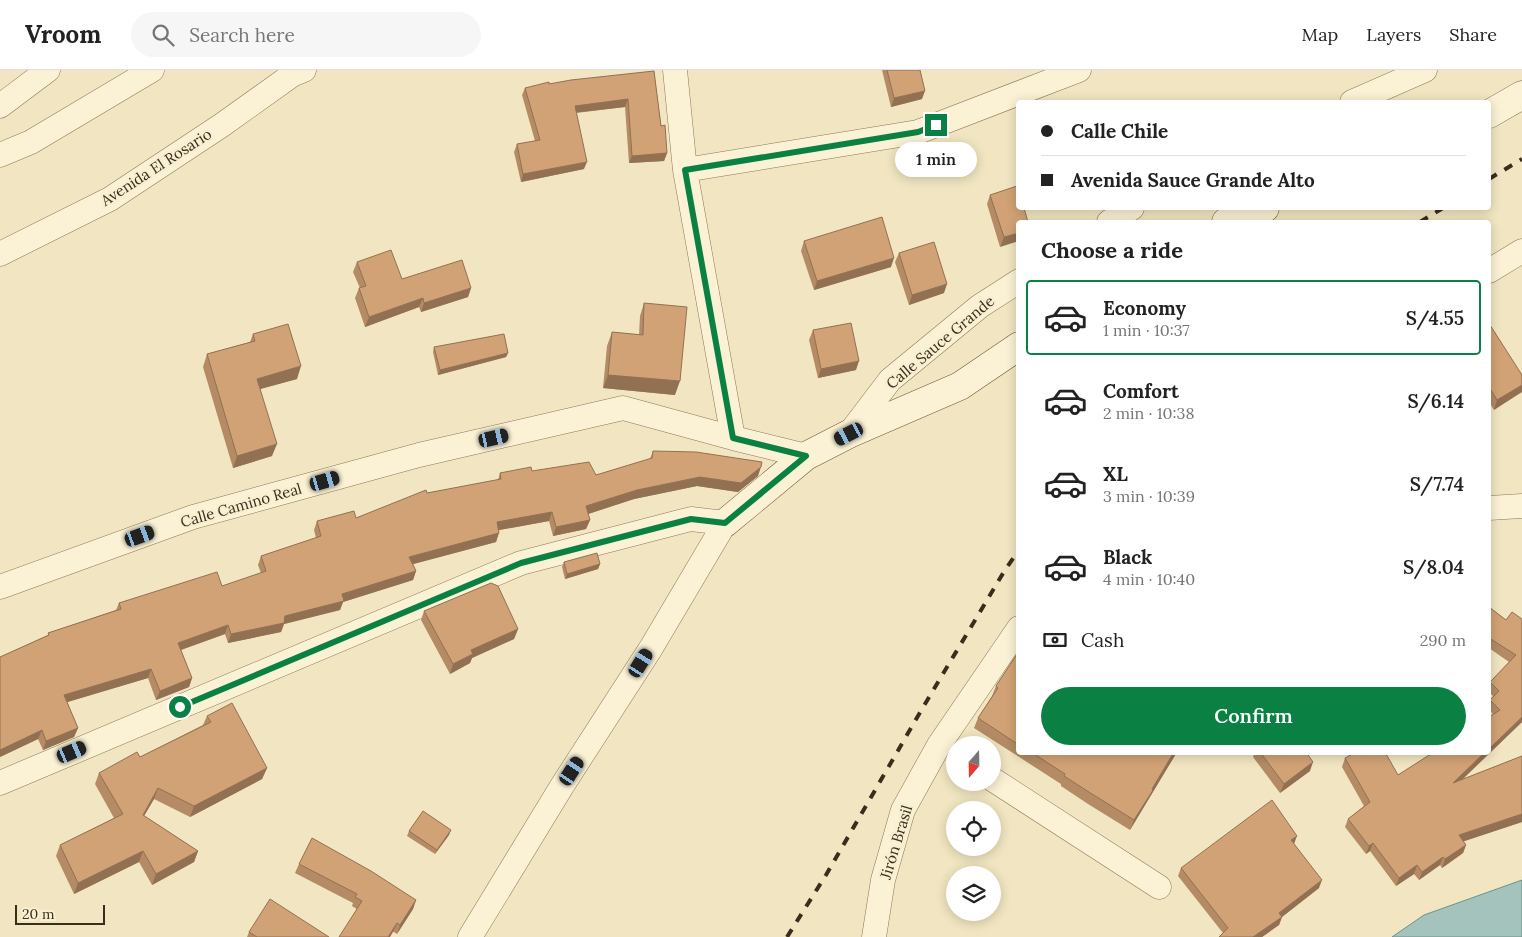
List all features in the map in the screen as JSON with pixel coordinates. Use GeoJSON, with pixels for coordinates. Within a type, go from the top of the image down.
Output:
{"type":"FeatureCollection","features":[{"type":"Feature","properties":{"kind":"street"},"geometry":{"type":"LineString","coordinates":[[0,106],[48,70]]}},
{"type":"Feature","properties":{"kind":"street"},"geometry":{"type":"LineString","coordinates":[[0,155],[31,142],[152,70]]}},
{"type":"Feature","properties":{"kind":"street","name":"Avenida El Rosario"},"geometry":{"type":"LineString","coordinates":[[0,254],[110,199],[222,125],[292,75],[304,70]]}},
{"type":"Feature","properties":{"kind":"street"},"geometry":{"type":"LineString","coordinates":[[675,70],[685,170],[733,438]]}},
{"type":"Feature","properties":{"kind":"street"},"geometry":{"type":"LineString","coordinates":[[685,170],[918,132],[1080,70]]}},
{"type":"Feature","properties":{"kind":"street"},"geometry":{"type":"LineString","coordinates":[[1357,100],[1425,70]]}},
{"type":"Feature","properties":{"kind":"street"},"geometry":{"type":"LineString","coordinates":[[1491,113],[1522,95]]}},
{"type":"Feature","properties":{"kind":"street"},"geometry":{"type":"LineString","coordinates":[[1112,220],[1129,210]]}},
{"type":"Feature","properties":{"kind":"street"},"geometry":{"type":"LineString","coordinates":[[1232,220],[1259,210]]}},
{"type":"Feature","properties":{"kind":"street"},"geometry":{"type":"LineString","coordinates":[[1491,270],[1522,251]]}},
{"type":"Feature","properties":{"kind":"street","name":"Calle Sauce Grande"},"geometry":{"type":"LineString","coordinates":[[849,434],[890,380],[980,306],[1016,283]]}},
{"type":"Feature","properties":{"kind":"street"},"geometry":{"type":"LineString","coordinates":[[470,937],[562,786],[651,648],[725,523],[806,456],[849,434],[960,386],[1016,348]]}},
{"type":"Feature","properties":{"kind":"street","name":"Calle Camino Real"},"geometry":{"type":"LineString","coordinates":[[0,587],[193,517],[419,455],[623,408],[806,456]]}},
{"type":"Feature","properties":{"kind":"street"},"geometry":{"type":"LineString","coordinates":[[1491,508],[1522,506]]}},
{"type":"Feature","properties":{"kind":"street"},"geometry":{"type":"LineString","coordinates":[[0,783],[521,563],[691,519],[725,523]]}},
{"type":"Feature","properties":{"kind":"street","name":"Jirón Brasil"},"geometry":{"type":"LineString","coordinates":[[955,736],[1016,633]]}},
{"type":"Feature","properties":{"kind":"street","name":"Jirón Brasil"},"geometry":{"type":"LineString","coordinates":[[874,937],[883,880],[903,810],[946,751]]}},
{"type":"Feature","properties":{"kind":"street"},"geometry":{"type":"LineString","coordinates":[[1001,785],[1159,887]]}},
{"type":"Feature","properties":{"kind":"water"},"geometry":{"type":"Polygon","coordinates":[[[1522,880],[1522,937],[1392,937],[1424,915],[1522,880]]]}},
{"type":"Feature","properties":{"kind":"building"},"geometry":{"type":"Polygon","coordinates":[[[887,70],[920,70],[925,91],[894,98],[887,70]]]}},
{"type":"Feature","properties":{"kind":"building"},"geometry":{"type":"Polygon","coordinates":[[[654,71],[661,126],[665,125],[667,153],[632,156],[628,99],[575,106],[587,162],[523,174],[517,144],[540,140],[525,88],[549,82],[549,84],[654,71]]]}},
{"type":"Feature","properties":{"kind":"building"},"geometry":{"type":"Polygon","coordinates":[[[1016,186],[1016,210],[1025,210],[1027,220],[1016,220],[1016,234],[1004,237],[990,195],[1016,186]]]}},
{"type":"Feature","properties":{"kind":"building"},"geometry":{"type":"Polygon","coordinates":[[[882,217],[894,258],[817,281],[804,241],[882,217]]]}},
{"type":"Feature","properties":{"kind":"building"},"geometry":{"type":"Polygon","coordinates":[[[934,242],[947,284],[912,295],[899,253],[934,242]]]}},
{"type":"Feature","properties":{"kind":"building"},"geometry":{"type":"Polygon","coordinates":[[[391,250],[402,279],[462,260],[471,288],[424,303],[423,298],[369,317],[359,288],[366,286],[357,262],[391,250]]]}},
{"type":"Feature","properties":{"kind":"building"},"geometry":{"type":"Polygon","coordinates":[[[644,303],[687,307],[680,381],[608,375],[612,332],[643,335],[644,303]]]}},
{"type":"Feature","properties":{"kind":"building"},"geometry":{"type":"Polygon","coordinates":[[[851,323],[859,361],[821,369],[813,330],[851,323]]]}},
{"type":"Feature","properties":{"kind":"building"},"geometry":{"type":"Polygon","coordinates":[[[288,324],[301,366],[257,379],[277,444],[237,456],[207,354],[255,341],[253,334],[288,324]]]}},
{"type":"Feature","properties":{"kind":"building"},"geometry":{"type":"Polygon","coordinates":[[[1491,327],[1522,375],[1522,385],[1497,400],[1491,390],[1491,327]]]}},
{"type":"Feature","properties":{"kind":"building"},"geometry":{"type":"Polygon","coordinates":[[[504,334],[508,353],[440,370],[434,347],[504,334]]]}},
{"type":"Feature","properties":{"kind":"building"},"geometry":{"type":"Polygon","coordinates":[[[653,451],[696,452],[762,462],[761,467],[741,483],[700,477],[637,490],[586,506],[590,520],[556,527],[552,512],[497,522],[499,533],[409,557],[416,571],[342,594],[344,601],[285,616],[284,623],[231,634],[228,625],[178,643],[192,678],[160,691],[151,669],[64,695],[78,728],[46,741],[42,730],[0,750],[0,657],[49,635],[48,633],[121,609],[119,603],[217,572],[222,586],[266,571],[261,556],[321,536],[317,521],[354,511],[356,518],[426,490],[427,493],[501,479],[500,473],[531,467],[532,471],[589,462],[596,475],[652,458],[653,451]]]}},
{"type":"Feature","properties":{"kind":"building"},"geometry":{"type":"Polygon","coordinates":[[[597,553],[600,564],[567,574],[564,562],[597,553]]]}},
{"type":"Feature","properties":{"kind":"building"},"geometry":{"type":"Polygon","coordinates":[[[491,583],[498,586],[518,629],[471,650],[473,654],[453,664],[424,611],[491,583]]]}},
{"type":"Feature","properties":{"kind":"building"},"geometry":{"type":"Polygon","coordinates":[[[1491,609],[1506,620],[1512,612],[1522,619],[1522,717],[1491,747],[1491,716],[1500,710],[1491,701],[1499,691],[1491,681],[1516,655],[1491,639],[1491,609]]]}},
{"type":"Feature","properties":{"kind":"building"},"geometry":{"type":"Polygon","coordinates":[[[1016,656],[1016,743],[978,718],[998,688],[996,686],[1016,656]]]}},
{"type":"Feature","properties":{"kind":"building"},"geometry":{"type":"Polygon","coordinates":[[[232,703],[267,768],[194,806],[158,788],[143,815],[198,851],[156,874],[143,851],[78,883],[60,845],[123,814],[99,773],[137,752],[140,757],[211,722],[207,716],[232,703]]]}},
{"type":"Feature","properties":{"kind":"building"},"geometry":{"type":"Polygon","coordinates":[[[1036,755],[1172,755],[1134,820],[1064,776],[1065,774],[1036,755]]]}},
{"type":"Feature","properties":{"kind":"building"},"geometry":{"type":"Polygon","coordinates":[[[1262,755],[1308,755],[1313,762],[1284,784],[1262,755]]]}},
{"type":"Feature","properties":{"kind":"building"},"geometry":{"type":"Polygon","coordinates":[[[1350,755],[1387,755],[1398,775],[1429,755],[1482,755],[1453,783],[1522,756],[1522,814],[1459,835],[1466,845],[1445,859],[1443,857],[1422,872],[1417,865],[1399,878],[1373,843],[1369,846],[1348,819],[1370,802],[1345,758],[1350,755]]]}},
{"type":"Feature","properties":{"kind":"building"},"geometry":{"type":"Polygon","coordinates":[[[1272,800],[1297,836],[1291,840],[1322,880],[1279,913],[1282,917],[1253,937],[1219,937],[1228,928],[1181,868],[1272,800]]]}},
{"type":"Feature","properties":{"kind":"building"},"geometry":{"type":"Polygon","coordinates":[[[423,811],[451,830],[437,850],[409,831],[423,811]]]}},
{"type":"Feature","properties":{"kind":"building"},"geometry":{"type":"Polygon","coordinates":[[[312,838],[371,871],[416,900],[400,925],[397,923],[388,937],[339,937],[362,901],[355,897],[357,894],[299,864],[312,838]]]}},
{"type":"Feature","properties":{"kind":"building"},"geometry":{"type":"Polygon","coordinates":[[[270,899],[329,937],[257,937],[249,932],[270,899]]]}},
{"type":"Feature","properties":{"kind":"railway"},"geometry":{"type":"LineString","coordinates":[[1491,178],[1522,159]]}},
{"type":"Feature","properties":{"kind":"railway"},"geometry":{"type":"LineString","coordinates":[[1423,220],[1440,210]]}},
{"type":"Feature","properties":{"kind":"railway"},"geometry":{"type":"LineString","coordinates":[[787,937],[826,875],[922,709],[1016,554]]}},
{"type":"Feature","properties":{"kind":"route"},"geometry":{"type":"LineString","coordinates":[[180,707],[521,563],[691,519],[725,523],[806,456],[733,438],[685,170],[918,132],[936,125]]}}]}
